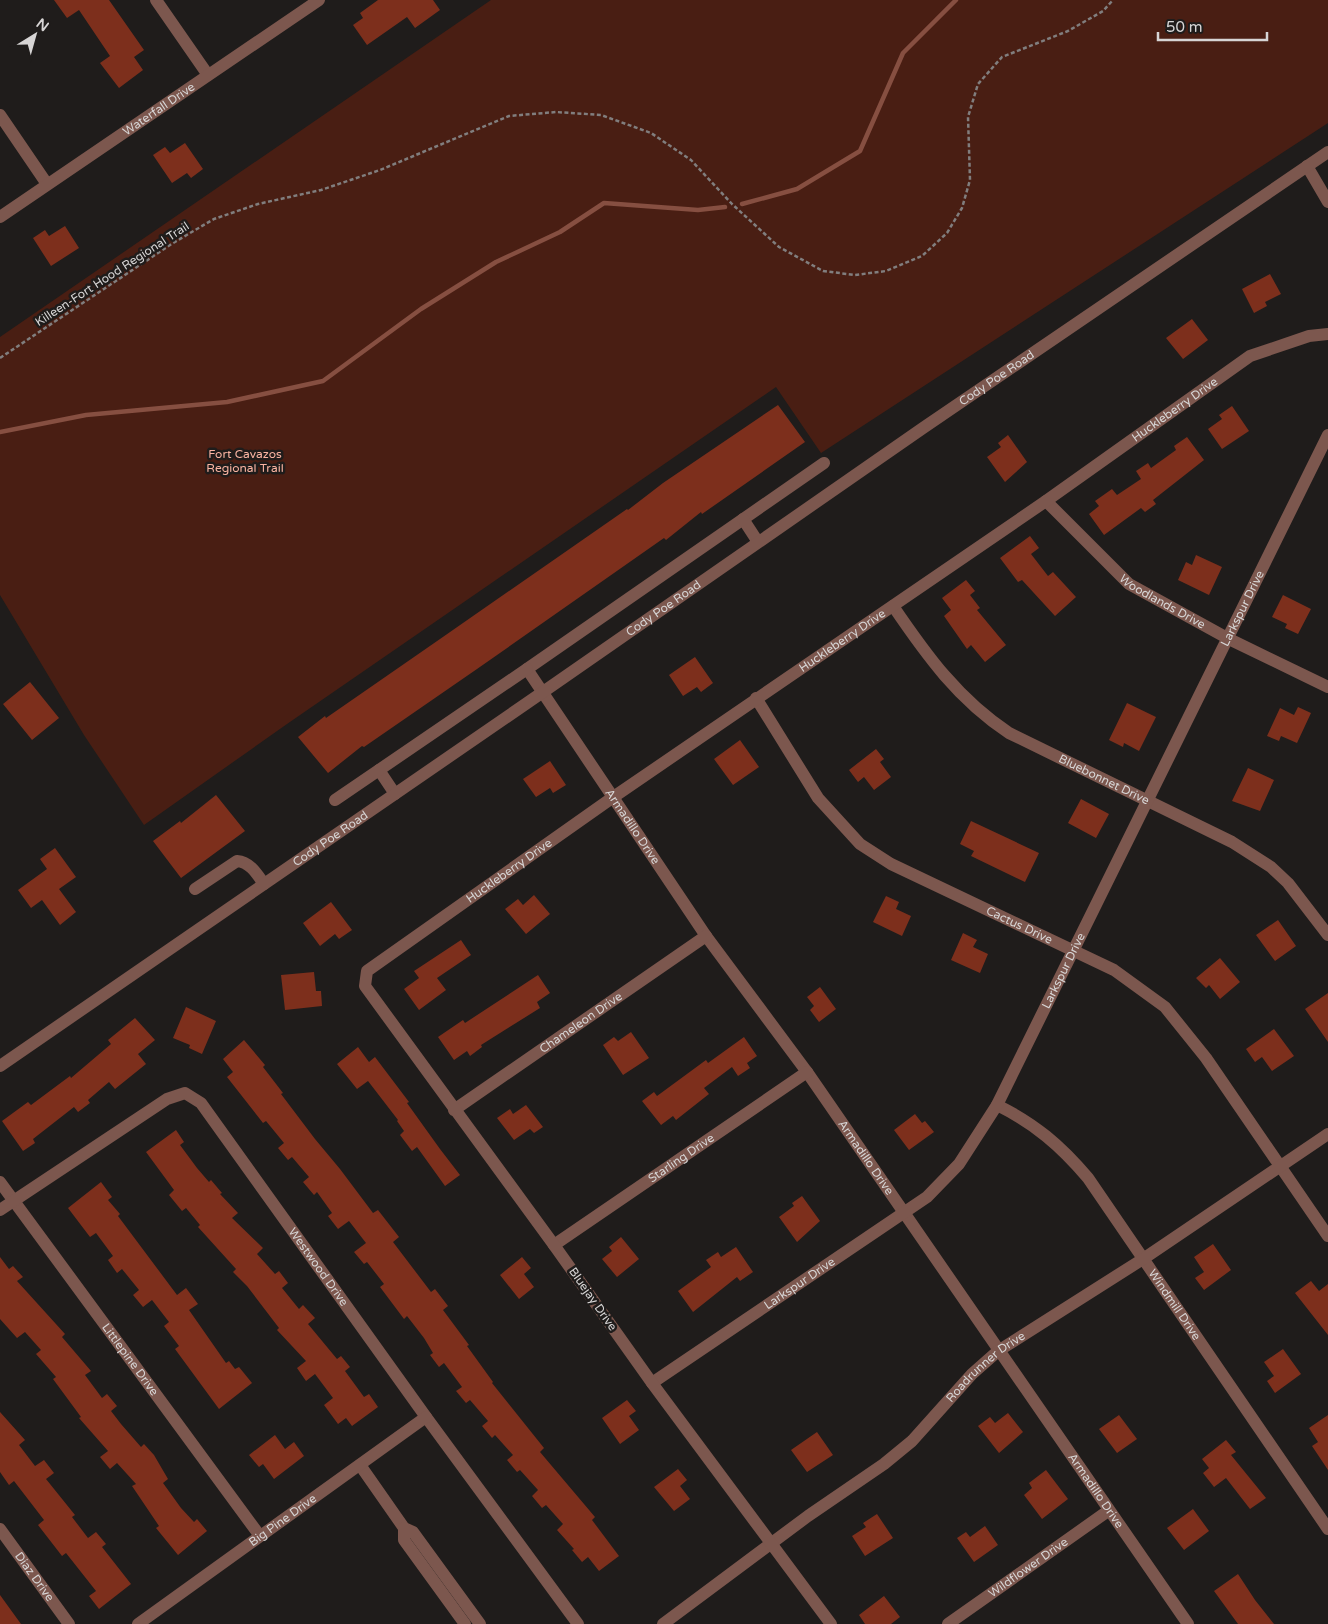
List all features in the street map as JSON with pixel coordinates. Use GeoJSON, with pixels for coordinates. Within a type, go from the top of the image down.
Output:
{"type":"FeatureCollection","features":[{"type":"Feature","properties":{"kind":"street"},"geometry":{"type":"LineString","coordinates":[[156,0],[208,75]]}},
{"type":"Feature","properties":{"kind":"street","name":"Waterfall Drive"},"geometry":{"type":"LineString","coordinates":[[0,217],[318,0]]}},
{"type":"Feature","properties":{"kind":"street"},"geometry":{"type":"LineString","coordinates":[[0,115],[47,184]]}},
{"type":"Feature","properties":{"kind":"street","name":"Cody Poe Road"},"geometry":{"type":"LineString","coordinates":[[0,1066],[922,428],[1328,152]]}},
{"type":"Feature","properties":{"kind":"street"},"geometry":{"type":"LineString","coordinates":[[1306,166],[1328,202]]}},
{"type":"Feature","properties":{"kind":"street","name":"Huckleberry Drive"},"geometry":{"type":"LineString","coordinates":[[367,971],[756,698],[1046,501],[1250,356],[1308,336],[1328,334]]}},
{"type":"Feature","properties":{"kind":"street","name":"Larkspur Drive"},"geometry":{"type":"LineString","coordinates":[[652,1383],[904,1214],[927,1197],[960,1164],[971,1149],[996,1105],[1072,949],[1149,800],[1328,435]]}},
{"type":"Feature","properties":{"kind":"street"},"geometry":{"type":"LineString","coordinates":[[1316,461],[1328,467]]}},
{"type":"Feature","properties":{"kind":"street"},"geometry":{"type":"LineString","coordinates":[[335,800],[824,463]]}},
{"type":"Feature","properties":{"kind":"street","name":"Woodlands Drive"},"geometry":{"type":"LineString","coordinates":[[1046,501],[1129,584],[1228,639],[1328,687]]}},
{"type":"Feature","properties":{"kind":"street"},"geometry":{"type":"LineString","coordinates":[[744,519],[758,542]]}},
{"type":"Feature","properties":{"kind":"street","name":"Bluebonnet Drive"},"geometry":{"type":"LineString","coordinates":[[893,606],[929,658],[983,716],[1009,733],[1215,833],[1271,867],[1288,883],[1328,935]]}},
{"type":"Feature","properties":{"kind":"street","name":"Armadillo Drive"},"geometry":{"type":"LineString","coordinates":[[527,669],[706,936],[808,1072],[1108,1511],[1188,1624]]}},
{"type":"Feature","properties":{"kind":"street","name":"Cactus Drive"},"geometry":{"type":"LineString","coordinates":[[756,698],[818,798],[860,844],[891,864],[1114,970],[1165,1007],[1206,1058],[1328,1236]]}},
{"type":"Feature","properties":{"kind":"street"},"geometry":{"type":"LineString","coordinates":[[379,770],[395,794]]}},
{"type":"Feature","properties":{"kind":"street"},"geometry":{"type":"LineString","coordinates":[[195,890],[237,861],[243,862],[252,868],[264,884]]}},
{"type":"Feature","properties":{"kind":"street","name":"Chameleon Drive"},"geometry":{"type":"LineString","coordinates":[[454,1110],[706,936]]}},
{"type":"Feature","properties":{"kind":"street","name":"Bluejay Drive"},"geometry":{"type":"LineString","coordinates":[[367,971],[365,986],[652,1383],[831,1624]]}},
{"type":"Feature","properties":{"kind":"street","name":"Starling Drive"},"geometry":{"type":"LineString","coordinates":[[554,1245],[808,1072]]}},
{"type":"Feature","properties":{"kind":"street","name":"Westwood Drive"},"geometry":{"type":"LineString","coordinates":[[0,1210],[167,1099],[185,1093],[193,1096],[207,1111],[426,1417],[578,1624]]}},
{"type":"Feature","properties":{"kind":"street","name":"Windmill Drive"},"geometry":{"type":"LineString","coordinates":[[996,1105],[1033,1125],[1069,1156],[1088,1178],[1328,1529]]}},
{"type":"Feature","properties":{"kind":"street","name":"Roadrunner Drive"},"geometry":{"type":"LineString","coordinates":[[663,1624],[771,1543],[884,1464],[905,1447],[934,1418],[972,1374],[998,1351],[1143,1259],[1328,1134]]}},
{"type":"Feature","properties":{"kind":"street","name":"Littlepine Drive"},"geometry":{"type":"LineString","coordinates":[[0,1182],[260,1536]]}},
{"type":"Feature","properties":{"kind":"street","name":"Big Pine Drive"},"geometry":{"type":"LineString","coordinates":[[138,1624],[426,1417]]}},
{"type":"Feature","properties":{"kind":"street"},"geometry":{"type":"LineString","coordinates":[[360,1465],[404,1528],[413,1532],[480,1624]]}},
{"type":"Feature","properties":{"kind":"street","name":"Wildflower Drive"},"geometry":{"type":"LineString","coordinates":[[948,1624],[1108,1511]]}},
{"type":"Feature","properties":{"kind":"street"},"geometry":{"type":"LineString","coordinates":[[404,1528],[404,1540],[465,1624]]}},
{"type":"Feature","properties":{"kind":"street","name":"Diaz Drive"},"geometry":{"type":"LineString","coordinates":[[0,1529],[69,1624]]}},
{"type":"Feature","properties":{"kind":"path","name":"Killeen-Fort Hood Regional Trail"},"geometry":{"type":"LineString","coordinates":[[0,358],[173,243],[214,220],[258,204],[321,190],[380,170],[509,116],[556,112],[600,115],[651,133],[691,160],[732,204],[779,247],[823,271],[855,275],[886,271],[922,256],[947,233],[962,208],[970,180],[968,117],[978,84],[1002,57],[1068,31],[1103,10],[1113,0]]}},
{"type":"Feature","properties":{"kind":"green space","name":"Fort Cavazos Regional Trail"},"geometry":{"type":"Polygon","coordinates":[[[491,0],[1328,0],[1328,123],[821,453],[776,387],[287,724],[144,825],[84,735],[0,595],[0,337],[491,0]]]}},
{"type":"Feature","properties":{"kind":"building"},"geometry":{"type":"Polygon","coordinates":[[[54,0],[109,0],[144,50],[134,57],[143,70],[119,88],[100,63],[110,56],[79,10],[67,18],[54,0]]]}},
{"type":"Feature","properties":{"kind":"building"},"geometry":{"type":"Polygon","coordinates":[[[378,0],[433,0],[440,10],[415,28],[407,17],[367,45],[353,25],[363,18],[360,13],[378,0]]]}},
{"type":"Feature","properties":{"kind":"building"},"geometry":{"type":"Polygon","coordinates":[[[185,143],[203,169],[191,178],[187,173],[172,183],[153,155],[165,147],[170,153],[185,143]]]}},
{"type":"Feature","properties":{"kind":"building"},"geometry":{"type":"Polygon","coordinates":[[[65,226],[79,248],[51,266],[33,238],[45,230],[49,236],[65,226]]]}},
{"type":"Feature","properties":{"kind":"building"},"geometry":{"type":"Polygon","coordinates":[[[1270,274],[1281,294],[1265,302],[1267,306],[1254,313],[1242,289],[1270,274]]]}},
{"type":"Feature","properties":{"kind":"building"},"geometry":{"type":"Polygon","coordinates":[[[1192,319],[1208,340],[1183,359],[1166,338],[1192,319]]]}},
{"type":"Feature","properties":{"kind":"building"},"geometry":{"type":"Polygon","coordinates":[[[778,405],[805,442],[702,514],[701,512],[666,540],[664,538],[364,747],[362,746],[328,773],[298,737],[325,716],[326,718],[778,405]]]}},
{"type":"Feature","properties":{"kind":"building"},"geometry":{"type":"Polygon","coordinates":[[[1232,406],[1249,431],[1222,449],[1208,429],[1222,419],[1219,415],[1232,406]]]}},
{"type":"Feature","properties":{"kind":"building"},"geometry":{"type":"Polygon","coordinates":[[[1008,435],[1027,462],[1005,482],[987,457],[1001,447],[998,443],[1008,435]]]}},
{"type":"Feature","properties":{"kind":"building"},"geometry":{"type":"Polygon","coordinates":[[[1187,437],[1204,460],[1153,500],[1156,504],[1145,512],[1141,508],[1104,535],[1089,514],[1099,506],[1095,501],[1112,489],[1117,495],[1141,479],[1136,471],[1148,463],[1151,468],[1176,450],[1174,446],[1187,437]]]}},
{"type":"Feature","properties":{"kind":"building"},"geometry":{"type":"Polygon","coordinates":[[[1030,536],[1039,548],[1031,554],[1048,576],[1053,572],[1076,597],[1055,616],[1022,580],[1018,582],[1000,558],[1030,536]]]}},
{"type":"Feature","properties":{"kind":"building"},"geometry":{"type":"Polygon","coordinates":[[[1196,555],[1222,567],[1209,595],[1178,580],[1186,562],[1192,565],[1196,555]]]}},
{"type":"Feature","properties":{"kind":"building"},"geometry":{"type":"Polygon","coordinates":[[[966,580],[975,591],[970,595],[980,608],[977,610],[1006,645],[985,662],[971,645],[967,649],[944,616],[951,610],[942,598],[966,580]]]}},
{"type":"Feature","properties":{"kind":"building"},"geometry":{"type":"Polygon","coordinates":[[[1283,595],[1311,609],[1298,634],[1285,628],[1287,624],[1272,617],[1283,595]]]}},
{"type":"Feature","properties":{"kind":"building"},"geometry":{"type":"Polygon","coordinates":[[[695,657],[713,683],[701,692],[697,687],[683,696],[669,675],[695,657]]]}},
{"type":"Feature","properties":{"kind":"building"},"geometry":{"type":"Polygon","coordinates":[[[30,682],[59,718],[32,740],[3,704],[30,682]]]}},
{"type":"Feature","properties":{"kind":"building"},"geometry":{"type":"Polygon","coordinates":[[[1127,703],[1156,717],[1139,751],[1124,743],[1123,747],[1109,740],[1127,703]]]}},
{"type":"Feature","properties":{"kind":"building"},"geometry":{"type":"Polygon","coordinates":[[[1298,707],[1311,713],[1297,743],[1281,736],[1279,741],[1267,736],[1280,708],[1294,715],[1298,707]]]}},
{"type":"Feature","properties":{"kind":"building"},"geometry":{"type":"Polygon","coordinates":[[[740,740],[759,767],[733,785],[714,759],[740,740]]]}},
{"type":"Feature","properties":{"kind":"building"},"geometry":{"type":"Polygon","coordinates":[[[876,749],[884,759],[880,762],[891,777],[874,790],[864,777],[858,782],[849,770],[876,749]]]}},
{"type":"Feature","properties":{"kind":"building"},"geometry":{"type":"Polygon","coordinates":[[[550,761],[566,785],[553,793],[550,788],[536,797],[523,779],[550,761]]]}},
{"type":"Feature","properties":{"kind":"building"},"geometry":{"type":"Polygon","coordinates":[[[1248,768],[1274,780],[1260,811],[1232,801],[1248,768]]]}},
{"type":"Feature","properties":{"kind":"building"},"geometry":{"type":"Polygon","coordinates":[[[216,795],[245,831],[181,878],[153,841],[180,821],[181,823],[216,795]]]}},
{"type":"Feature","properties":{"kind":"building"},"geometry":{"type":"Polygon","coordinates":[[[1081,799],[1109,814],[1096,838],[1068,823],[1081,799]]]}},
{"type":"Feature","properties":{"kind":"building"},"geometry":{"type":"Polygon","coordinates":[[[971,821],[1039,853],[1025,882],[971,856],[974,851],[960,844],[971,821]]]}},
{"type":"Feature","properties":{"kind":"building"},"geometry":{"type":"Polygon","coordinates":[[[55,848],[76,877],[59,889],[76,912],[60,925],[42,900],[31,908],[18,890],[47,869],[40,859],[55,848]]]}},
{"type":"Feature","properties":{"kind":"building"},"geometry":{"type":"Polygon","coordinates":[[[534,895],[550,914],[526,934],[505,909],[518,899],[523,905],[534,895]]]}},
{"type":"Feature","properties":{"kind":"building"},"geometry":{"type":"Polygon","coordinates":[[[886,896],[899,902],[896,909],[911,916],[902,936],[873,922],[886,896]]]}},
{"type":"Feature","properties":{"kind":"building"},"geometry":{"type":"Polygon","coordinates":[[[331,902],[352,930],[339,939],[335,934],[320,946],[303,923],[331,902]]]}},
{"type":"Feature","properties":{"kind":"building"},"geometry":{"type":"Polygon","coordinates":[[[1278,920],[1296,946],[1275,961],[1256,935],[1278,920]]]}},
{"type":"Feature","properties":{"kind":"building"},"geometry":{"type":"Polygon","coordinates":[[[963,933],[977,940],[973,947],[988,954],[980,973],[951,960],[963,933]]]}},
{"type":"Feature","properties":{"kind":"building"},"geometry":{"type":"Polygon","coordinates":[[[461,940],[471,955],[437,978],[446,990],[419,1010],[404,989],[419,978],[414,971],[461,940]]]}},
{"type":"Feature","properties":{"kind":"building"},"geometry":{"type":"Polygon","coordinates":[[[1220,958],[1240,982],[1220,999],[1209,985],[1206,988],[1196,978],[1220,958]]]}},
{"type":"Feature","properties":{"kind":"building"},"geometry":{"type":"Polygon","coordinates":[[[314,972],[316,991],[321,991],[322,1006],[285,1010],[281,975],[314,972]]]}},
{"type":"Feature","properties":{"kind":"building"},"geometry":{"type":"Polygon","coordinates":[[[538,975],[550,993],[537,1002],[540,1008],[481,1045],[482,1047],[470,1056],[467,1051],[454,1060],[438,1037],[463,1020],[465,1023],[538,975]]]}},
{"type":"Feature","properties":{"kind":"building"},"geometry":{"type":"Polygon","coordinates":[[[820,987],[836,1009],[819,1022],[810,1010],[814,1006],[807,997],[820,987]]]}},
{"type":"Feature","properties":{"kind":"building"},"geometry":{"type":"Polygon","coordinates":[[[1328,993],[1328,1042],[1305,1009],[1328,993]]]}},
{"type":"Feature","properties":{"kind":"building"},"geometry":{"type":"Polygon","coordinates":[[[186,1007],[216,1021],[202,1054],[189,1048],[190,1045],[173,1038],[186,1007]]]}},
{"type":"Feature","properties":{"kind":"building"},"geometry":{"type":"Polygon","coordinates":[[[135,1018],[155,1040],[138,1054],[146,1064],[115,1089],[109,1082],[88,1100],[90,1103],[78,1112],[74,1107],[33,1139],[35,1143],[23,1151],[2,1121],[28,1102],[31,1105],[70,1076],[71,1078],[111,1044],[108,1040],[135,1018]]]}},
{"type":"Feature","properties":{"kind":"building"},"geometry":{"type":"Polygon","coordinates":[[[1274,1029],[1294,1056],[1272,1071],[1262,1057],[1255,1062],[1246,1049],[1274,1029]]]}},
{"type":"Feature","properties":{"kind":"building"},"geometry":{"type":"Polygon","coordinates":[[[631,1032],[649,1058],[623,1075],[603,1045],[614,1037],[618,1041],[631,1032]]]}},
{"type":"Feature","properties":{"kind":"building"},"geometry":{"type":"Polygon","coordinates":[[[744,1037],[757,1056],[747,1063],[750,1068],[738,1076],[732,1067],[704,1088],[709,1094],[676,1120],[673,1116],[661,1125],[642,1101],[654,1092],[657,1096],[706,1060],[708,1063],[744,1037]]]}},
{"type":"Feature","properties":{"kind":"building"},"geometry":{"type":"Polygon","coordinates":[[[244,1040],[265,1065],[263,1067],[283,1093],[281,1094],[373,1213],[378,1210],[399,1237],[393,1242],[431,1292],[435,1289],[448,1306],[443,1310],[469,1345],[467,1346],[492,1383],[544,1448],[540,1452],[595,1517],[592,1520],[619,1556],[599,1571],[588,1557],[582,1562],[572,1550],[574,1549],[557,1530],[563,1524],[546,1505],[542,1508],[532,1496],[538,1490],[520,1470],[517,1472],[507,1460],[513,1455],[495,1435],[492,1438],[482,1426],[488,1421],[470,1400],[466,1403],[456,1391],[462,1387],[444,1363],[439,1367],[430,1355],[433,1353],[424,1338],[407,1316],[404,1319],[380,1287],[384,1284],[367,1262],[364,1264],[354,1252],[366,1243],[349,1221],[338,1229],[328,1216],[332,1213],[317,1192],[314,1195],[303,1182],[309,1177],[292,1157],[288,1160],[278,1148],[284,1143],[266,1121],[263,1123],[227,1077],[233,1072],[223,1059],[244,1040]]]}},
{"type":"Feature","properties":{"kind":"building"},"geometry":{"type":"Polygon","coordinates":[[[358,1047],[369,1062],[375,1057],[460,1175],[445,1186],[417,1147],[412,1151],[400,1135],[404,1131],[398,1120],[368,1081],[357,1089],[337,1064],[358,1047]]]}},
{"type":"Feature","properties":{"kind":"building"},"geometry":{"type":"Polygon","coordinates":[[[526,1105],[543,1127],[534,1133],[530,1129],[514,1140],[497,1118],[510,1109],[513,1114],[526,1105]]]}},
{"type":"Feature","properties":{"kind":"building"},"geometry":{"type":"Polygon","coordinates":[[[915,1114],[922,1123],[925,1121],[934,1132],[909,1150],[894,1130],[915,1114]]]}},
{"type":"Feature","properties":{"kind":"building"},"geometry":{"type":"Polygon","coordinates":[[[176,1130],[184,1142],[180,1145],[197,1168],[209,1182],[211,1180],[222,1193],[220,1194],[238,1213],[232,1218],[263,1248],[257,1254],[275,1274],[279,1271],[288,1283],[282,1288],[299,1309],[303,1305],[315,1318],[308,1324],[337,1359],[341,1356],[350,1367],[345,1371],[364,1397],[369,1394],[378,1407],[352,1426],[346,1418],[338,1424],[324,1405],[333,1398],[315,1374],[306,1381],[297,1368],[306,1361],[277,1330],[279,1328],[247,1286],[233,1272],[236,1269],[198,1227],[200,1225],[186,1208],[182,1211],[169,1195],[174,1190],[146,1152],[176,1130]]]}},
{"type":"Feature","properties":{"kind":"building"},"geometry":{"type":"Polygon","coordinates":[[[101,1182],[112,1197],[108,1200],[120,1214],[118,1216],[177,1295],[186,1288],[198,1304],[189,1310],[226,1363],[229,1361],[235,1369],[239,1367],[252,1383],[219,1409],[175,1349],[179,1346],[164,1326],[169,1322],[152,1300],[143,1307],[133,1295],[139,1290],[122,1269],[117,1273],[108,1260],[113,1256],[96,1233],[90,1237],[68,1208],[101,1182]]]}},
{"type":"Feature","properties":{"kind":"building"},"geometry":{"type":"Polygon","coordinates":[[[802,1196],[820,1221],[797,1242],[779,1217],[794,1206],[792,1203],[802,1196]]]}},
{"type":"Feature","properties":{"kind":"building"},"geometry":{"type":"Polygon","coordinates":[[[621,1237],[639,1259],[617,1277],[602,1259],[612,1251],[609,1247],[621,1237]]]}},
{"type":"Feature","properties":{"kind":"building"},"geometry":{"type":"Polygon","coordinates":[[[1213,1244],[1231,1270],[1204,1290],[1195,1278],[1204,1272],[1194,1257],[1213,1244]]]}},
{"type":"Feature","properties":{"kind":"building"},"geometry":{"type":"Polygon","coordinates":[[[736,1247],[753,1272],[740,1281],[737,1277],[693,1312],[678,1291],[711,1267],[706,1260],[718,1252],[721,1257],[736,1247]]]}},
{"type":"Feature","properties":{"kind":"building"},"geometry":{"type":"Polygon","coordinates":[[[0,1257],[9,1269],[13,1266],[23,1277],[17,1281],[65,1334],[62,1337],[91,1371],[85,1375],[102,1398],[107,1394],[117,1406],[111,1411],[121,1424],[141,1447],[144,1444],[154,1455],[168,1479],[163,1483],[181,1508],[194,1522],[197,1519],[207,1531],[178,1555],[156,1528],[159,1526],[132,1486],[136,1484],[117,1463],[110,1469],[100,1457],[108,1451],[79,1418],[81,1417],[53,1379],[56,1377],[36,1354],[41,1350],[25,1332],[17,1338],[0,1319],[0,1257]]]}},
{"type":"Feature","properties":{"kind":"building"},"geometry":{"type":"Polygon","coordinates":[[[522,1257],[531,1268],[524,1274],[534,1287],[519,1299],[500,1275],[522,1257]]]}},
{"type":"Feature","properties":{"kind":"building"},"geometry":{"type":"Polygon","coordinates":[[[1311,1281],[1319,1291],[1328,1284],[1328,1335],[1295,1293],[1311,1281]]]}},
{"type":"Feature","properties":{"kind":"building"},"geometry":{"type":"Polygon","coordinates":[[[1283,1349],[1301,1374],[1275,1393],[1267,1381],[1274,1376],[1264,1362],[1283,1349]]]}},
{"type":"Feature","properties":{"kind":"building"},"geometry":{"type":"Polygon","coordinates":[[[627,1400],[636,1411],[629,1416],[639,1430],[620,1444],[602,1418],[627,1400]]]}},
{"type":"Feature","properties":{"kind":"building"},"geometry":{"type":"Polygon","coordinates":[[[0,1412],[25,1440],[19,1445],[35,1466],[44,1460],[54,1473],[46,1479],[75,1515],[72,1517],[88,1538],[96,1532],[106,1544],[102,1547],[131,1584],[99,1609],[89,1596],[96,1591],[66,1553],[62,1556],[38,1525],[44,1520],[14,1481],[9,1485],[0,1472],[0,1412]]]}},
{"type":"Feature","properties":{"kind":"building"},"geometry":{"type":"Polygon","coordinates":[[[1008,1413],[1023,1432],[999,1453],[978,1426],[990,1417],[995,1423],[1008,1413]]]}},
{"type":"Feature","properties":{"kind":"building"},"geometry":{"type":"Polygon","coordinates":[[[1119,1415],[1137,1439],[1117,1453],[1099,1429],[1119,1415]]]}},
{"type":"Feature","properties":{"kind":"building"},"geometry":{"type":"Polygon","coordinates":[[[1328,1415],[1328,1470],[1312,1446],[1318,1442],[1309,1428],[1328,1415]]]}},
{"type":"Feature","properties":{"kind":"building"},"geometry":{"type":"Polygon","coordinates":[[[817,1432],[833,1455],[807,1472],[791,1450],[817,1432]]]}},
{"type":"Feature","properties":{"kind":"building"},"geometry":{"type":"Polygon","coordinates":[[[275,1435],[285,1449],[294,1442],[304,1456],[274,1479],[263,1464],[259,1467],[249,1455],[275,1435]]]}},
{"type":"Feature","properties":{"kind":"building"},"geometry":{"type":"Polygon","coordinates":[[[1226,1440],[1236,1452],[1231,1455],[1266,1498],[1250,1509],[1226,1478],[1214,1487],[1203,1473],[1209,1468],[1202,1459],[1226,1440]]]}},
{"type":"Feature","properties":{"kind":"building"},"geometry":{"type":"Polygon","coordinates":[[[678,1469],[687,1480],[680,1486],[690,1499],[674,1511],[654,1487],[678,1469]]]}},
{"type":"Feature","properties":{"kind":"building"},"geometry":{"type":"Polygon","coordinates":[[[1046,1470],[1068,1499],[1042,1519],[1024,1495],[1032,1488],[1029,1483],[1046,1470]]]}},
{"type":"Feature","properties":{"kind":"building"},"geometry":{"type":"Polygon","coordinates":[[[1193,1509],[1209,1531],[1184,1550],[1167,1528],[1193,1509]]]}},
{"type":"Feature","properties":{"kind":"building"},"geometry":{"type":"Polygon","coordinates":[[[877,1514],[893,1538],[865,1556],[852,1536],[866,1527],[863,1523],[877,1514]]]}},
{"type":"Feature","properties":{"kind":"building"},"geometry":{"type":"Polygon","coordinates":[[[985,1526],[998,1545],[974,1562],[957,1538],[966,1532],[970,1537],[985,1526]]]}},
{"type":"Feature","properties":{"kind":"building"},"geometry":{"type":"Polygon","coordinates":[[[1238,1574],[1274,1624],[1238,1624],[1214,1591],[1238,1574]]]}},
{"type":"Feature","properties":{"kind":"building"},"geometry":{"type":"Polygon","coordinates":[[[0,1595],[21,1624],[0,1624],[0,1595]]]}},
{"type":"Feature","properties":{"kind":"building"},"geometry":{"type":"Polygon","coordinates":[[[884,1596],[900,1617],[891,1624],[865,1624],[859,1615],[884,1596]]]}},
{"type":"Feature","properties":{"kind":"waterway"},"geometry":{"type":"LineString","coordinates":[[742,204],[797,189],[860,151],[903,53],[956,0]]}},
{"type":"Feature","properties":{"kind":"waterway"},"geometry":{"type":"LineString","coordinates":[[0,432],[86,415],[227,402],[323,381],[421,309],[496,262],[560,232],[604,203],[698,210],[725,207]]}}]}
